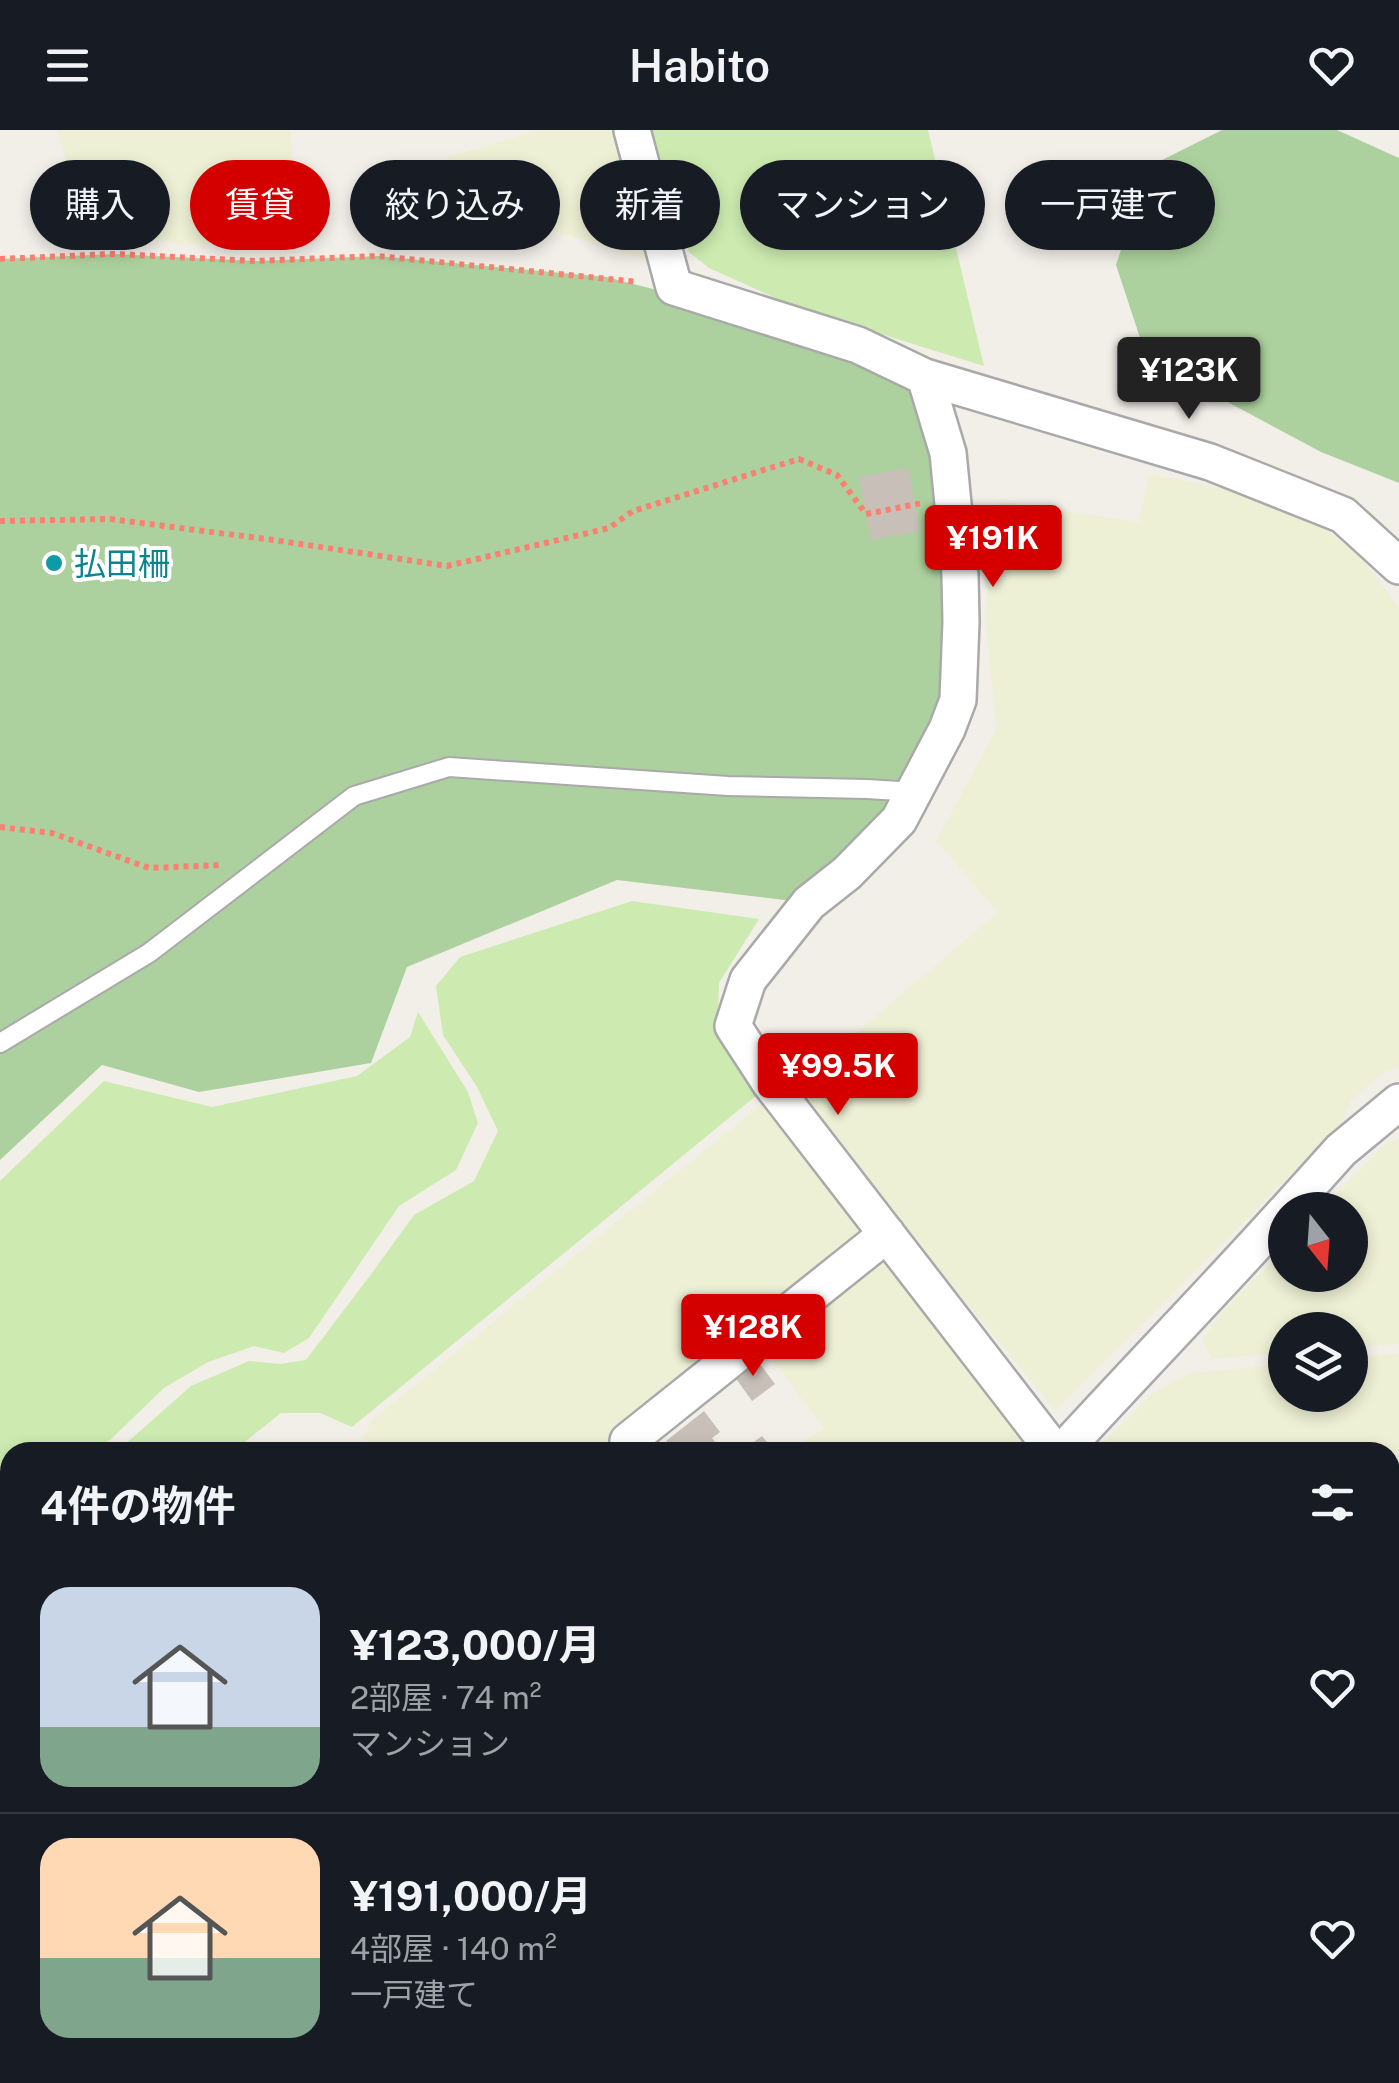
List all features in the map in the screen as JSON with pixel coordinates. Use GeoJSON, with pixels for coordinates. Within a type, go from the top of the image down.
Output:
{"type":"FeatureCollection","features":[{"type":"Feature","properties":{"kind":"street"},"geometry":{"type":"LineString","coordinates":[[632,130],[674,287],[858,345],[925,378],[1210,462],[1344,514],[1399,566]]}},
{"type":"Feature","properties":{"kind":"street"},"geometry":{"type":"LineString","coordinates":[[925,378],[948,453],[960,576],[958,700],[899,820],[847,873],[809,903],[748,980],[732,1026],[770,1083],[1051,1442]]}},
{"type":"Feature","properties":{"kind":"street"},"geometry":{"type":"LineString","coordinates":[[1303,1192],[1341,1150],[1399,1102]]}},
{"type":"Feature","properties":{"kind":"street"},"geometry":{"type":"LineString","coordinates":[[1068,1442],[1268,1231]]}},
{"type":"Feature","properties":{"kind":"street"},"geometry":{"type":"LineString","coordinates":[[628,1441],[886,1234]]}},
{"type":"Feature","properties":{"kind":"lane"},"geometry":{"type":"LineString","coordinates":[[0,1043],[149,953],[354,796],[450,767],[728,786],[915,792]]}},
{"type":"Feature","properties":{"kind":"path"},"geometry":{"type":"LineString","coordinates":[[0,259],[113,254],[256,261],[378,256],[674,287]]}},
{"type":"Feature","properties":{"kind":"path"},"geometry":{"type":"LineString","coordinates":[[0,521],[110,519],[447,566],[610,528],[633,511],[799,459],[838,475],[866,514],[952,497]]}},
{"type":"Feature","properties":{"kind":"path"},"geometry":{"type":"LineString","coordinates":[[0,827],[52,833],[148,868],[222,865]]}},
{"type":"Feature","properties":{"kind":"green space"},"geometry":{"type":"Polygon","coordinates":[[[57,130],[291,130],[292,160],[190,160],[190,245],[170,242],[170,160],[66,160],[57,130]]]}},
{"type":"Feature","properties":{"kind":"green space"},"geometry":{"type":"Polygon","coordinates":[[[539,130],[611,130],[620,160],[580,160],[580,239],[560,233],[560,160],[447,157],[539,130]]]}},
{"type":"Feature","properties":{"kind":"green space"},"geometry":{"type":"Polygon","coordinates":[[[652,130],[928,130],[935,160],[740,160],[740,250],[956,250],[984,366],[800,309],[709,268],[688,250],[720,250],[720,160],[661,160],[652,130]]]}},
{"type":"Feature","properties":{"kind":"green space"},"geometry":{"type":"Polygon","coordinates":[[[1222,130],[1337,130],[1399,158],[1399,483],[1321,452],[1147,359],[1116,265],[1121,250],[1215,250],[1215,160],[1162,160],[1222,130]]]}},
{"type":"Feature","properties":{"kind":"green space"},"geometry":{"type":"Polygon","coordinates":[[[615,250],[645,250],[648,260],[615,250]]]}},
{"type":"Feature","properties":{"kind":"green space"},"geometry":{"type":"Polygon","coordinates":[[[113,254],[256,261],[378,256],[606,277],[766,318],[925,377],[961,622],[915,792],[809,903],[617,880],[407,967],[371,1063],[199,1092],[102,1065],[0,1160],[0,259],[113,254]]]}},
{"type":"Feature","properties":{"kind":"green space"},"geometry":{"type":"Polygon","coordinates":[[[1149,474],[1234,490],[1312,520],[1360,556],[1399,607],[1399,1068],[1385,1071],[1351,1101],[1342,1123],[1273,1192],[1268,1192],[1268,1198],[1056,1411],[789,1090],[998,912],[936,841],[996,730],[985,613],[998,501],[1139,522],[1149,474]]]}},
{"type":"Feature","properties":{"kind":"green space"},"geometry":{"type":"Polygon","coordinates":[[[632,901],[759,919],[719,983],[718,1020],[757,1095],[352,1427],[320,1413],[281,1413],[245,1442],[128,1442],[191,1386],[249,1361],[280,1364],[306,1360],[414,1215],[474,1181],[498,1131],[477,1087],[443,1035],[436,986],[460,957],[632,901]]]}},
{"type":"Feature","properties":{"kind":"green space"},"geometry":{"type":"Polygon","coordinates":[[[418,1012],[468,1092],[478,1123],[456,1170],[399,1206],[309,1338],[284,1353],[254,1346],[208,1362],[164,1388],[106,1442],[0,1442],[0,1181],[104,1081],[212,1107],[357,1076],[410,1037],[418,1012]]]}},
{"type":"Feature","properties":{"kind":"green space"},"geometry":{"type":"Polygon","coordinates":[[[762,1104],[867,1239],[611,1442],[368,1442],[363,1438],[372,1420],[762,1104]]]}},
{"type":"Feature","properties":{"kind":"green space"},"geometry":{"type":"Polygon","coordinates":[[[1399,1139],[1399,1344],[1368,1347],[1368,1312],[1268,1312],[1268,1354],[1212,1359],[1202,1340],[1221,1314],[1268,1266],[1268,1292],[1368,1292],[1368,1192],[1338,1192],[1386,1143],[1399,1139]]]}},
{"type":"Feature","properties":{"kind":"green space"},"geometry":{"type":"Polygon","coordinates":[[[880,1256],[1030,1442],[804,1442],[824,1428],[769,1356],[880,1256]]]}},
{"type":"Feature","properties":{"kind":"green space"},"geometry":{"type":"Polygon","coordinates":[[[1399,1353],[1399,1442],[1104,1442],[1154,1392],[1191,1373],[1268,1366],[1268,1412],[1368,1412],[1368,1356],[1399,1353]]]}},
{"type":"Feature","properties":{"kind":"building"},"geometry":{"type":"Polygon","coordinates":[[[908,468],[920,531],[871,540],[859,477],[908,468]]]}},
{"type":"Feature","properties":{"kind":"building"},"geometry":{"type":"Polygon","coordinates":[[[754,1356],[775,1384],[752,1401],[732,1373],[754,1356]]]}},
{"type":"Feature","properties":{"kind":"building"},"geometry":{"type":"Polygon","coordinates":[[[704,1411],[720,1432],[712,1438],[715,1442],[666,1441],[704,1411]]]}},
{"type":"Feature","properties":{"kind":"place","name":"払田柵"},"geometry":{"type":"Point","coordinates":[54,563]}}]}
